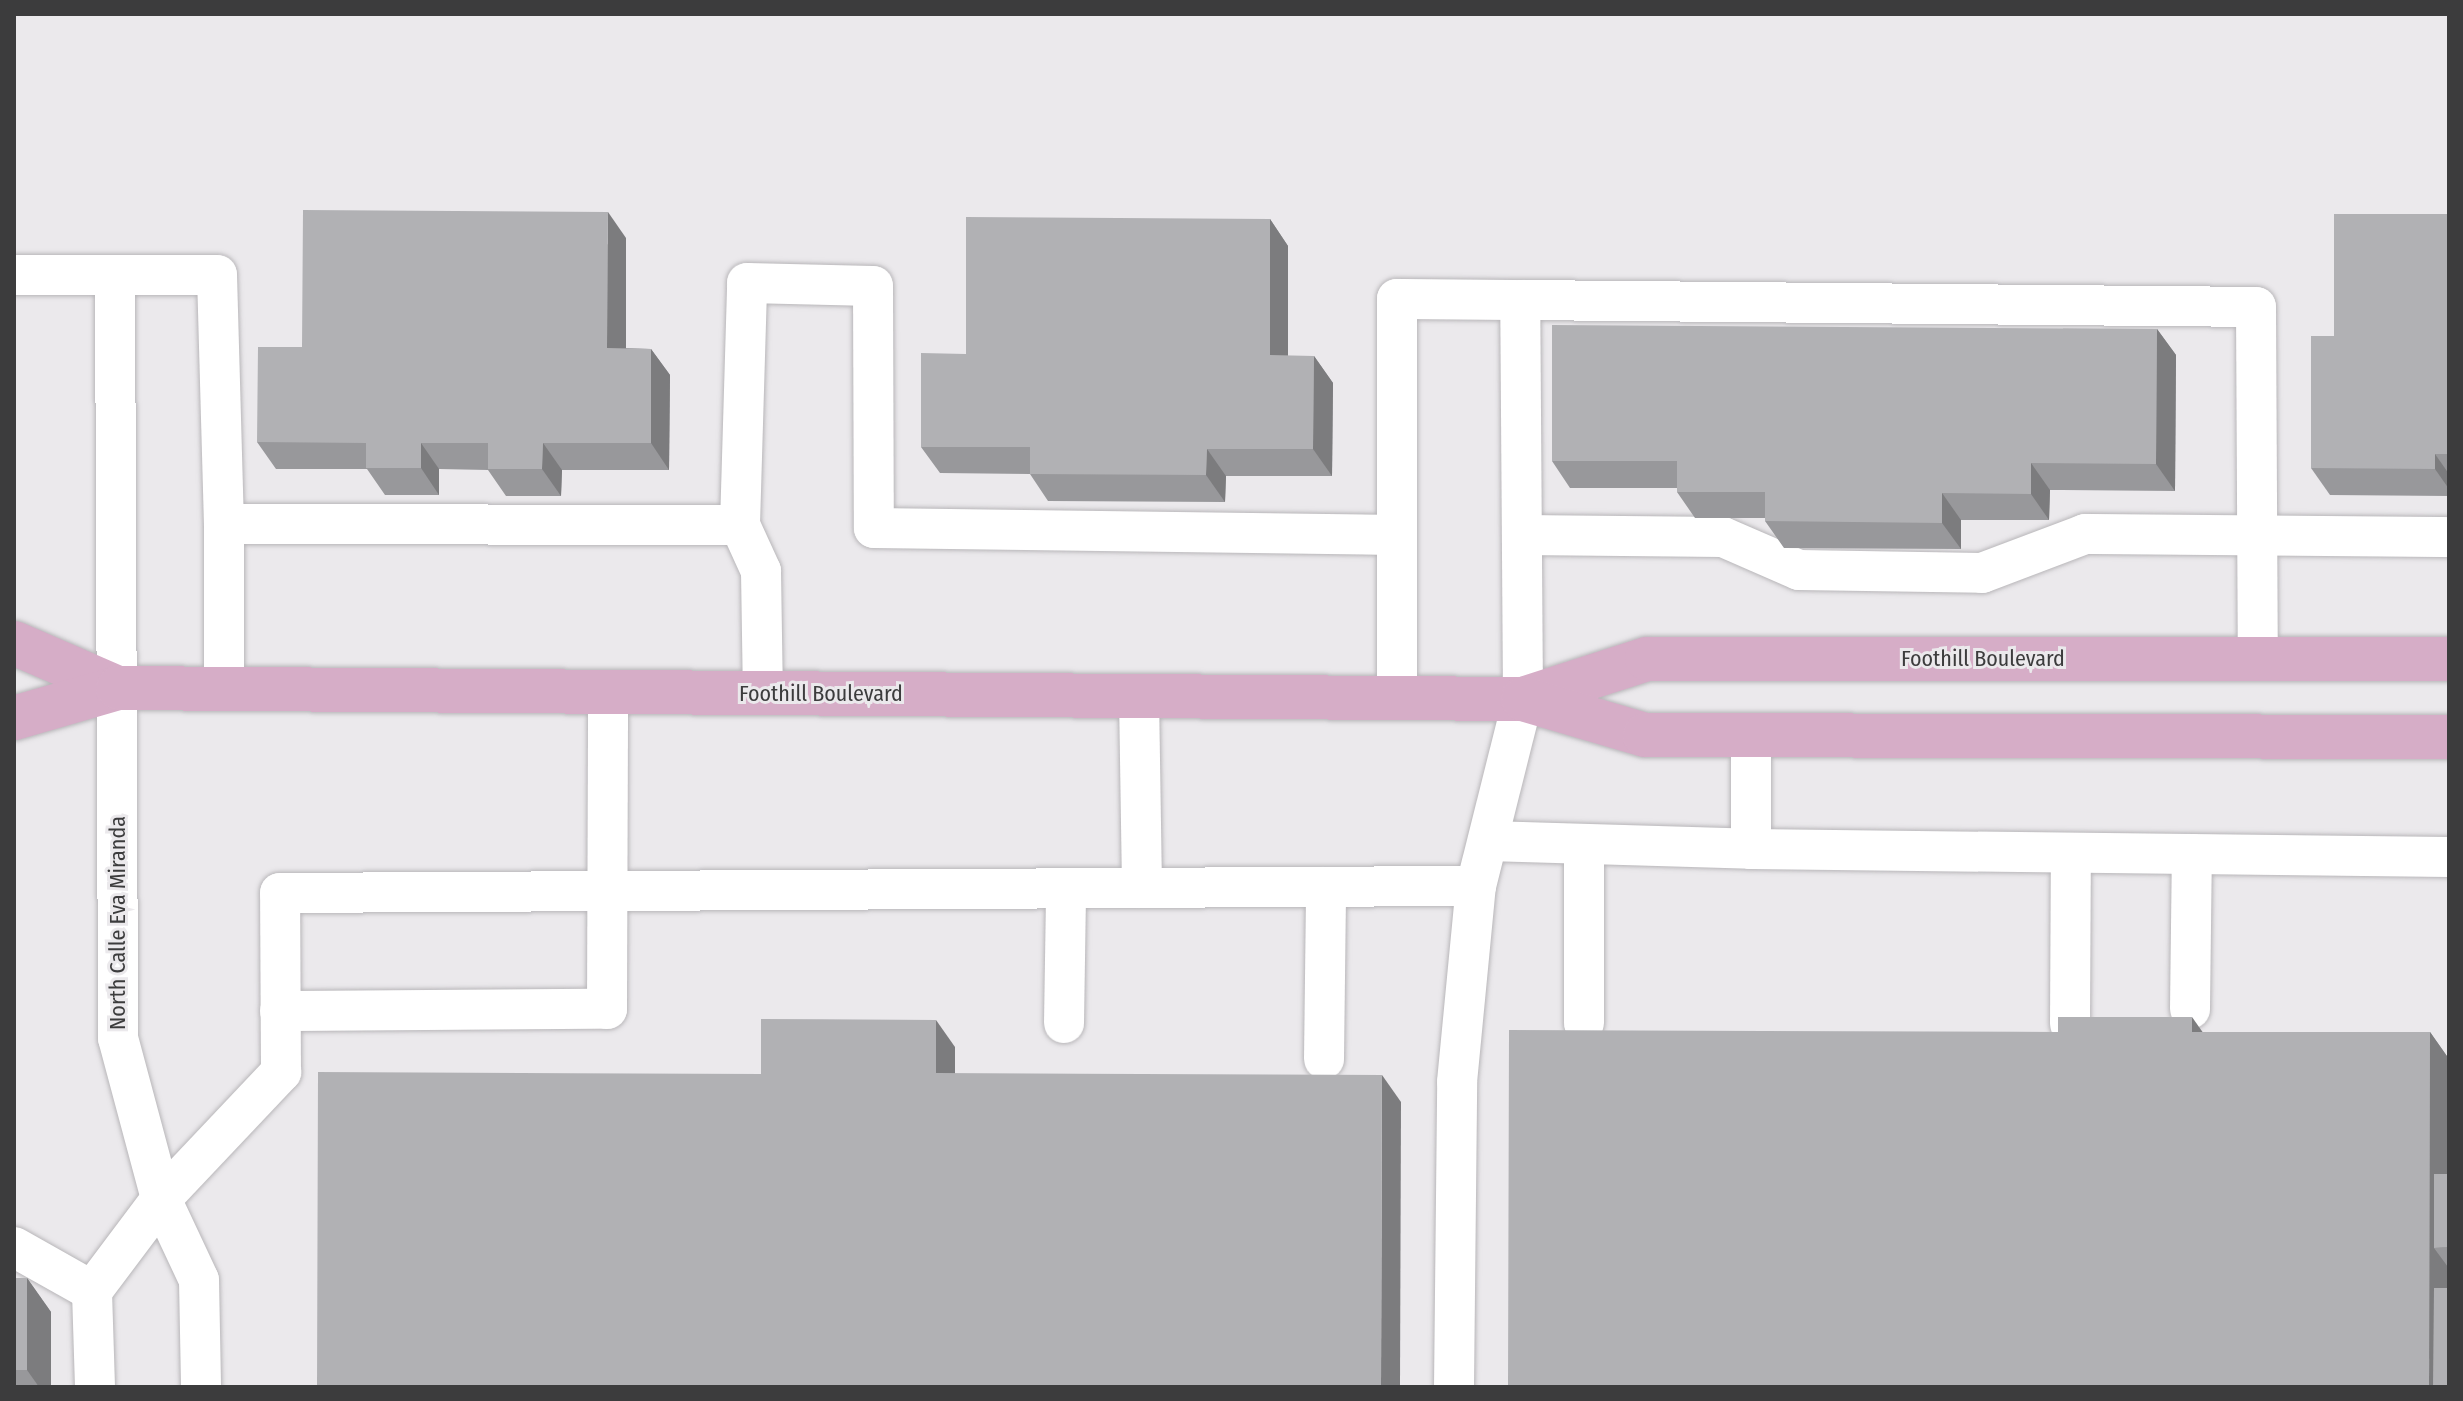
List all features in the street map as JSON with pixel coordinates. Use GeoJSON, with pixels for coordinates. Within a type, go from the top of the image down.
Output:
{"type":"FeatureCollection","features":[{"type":"Feature","properties":{"kind":"main road","name":"Foothill Boulevard"},"geometry":{"type":"LineString","coordinates":[[14,643],[118,688]]}},
{"type":"Feature","properties":{"kind":"main road","name":"Foothill Boulevard"},"geometry":{"type":"LineString","coordinates":[[1523,699],[1647,659],[2449,659]]}},
{"type":"Feature","properties":{"kind":"main road","name":"Foothill Boulevard"},"geometry":{"type":"LineString","coordinates":[[14,718],[118,688],[763,693],[1523,699],[1645,735],[2449,737]]}},
{"type":"Feature","properties":{"kind":"street"},"geometry":{"type":"LineString","coordinates":[[14,275],[217,275],[224,524],[224,689]]}},
{"type":"Feature","properties":{"kind":"street","name":"North Calle Eva Miranda"},"geometry":{"type":"LineString","coordinates":[[115,275],[118,1038],[161,1199],[199,1280],[201,1387]]}},
{"type":"Feature","properties":{"kind":"street"},"geometry":{"type":"LineString","coordinates":[[763,693],[761,571],[740,525],[747,283],[873,286],[874,528],[1397,535]]}},
{"type":"Feature","properties":{"kind":"street"},"geometry":{"type":"LineString","coordinates":[[1397,698],[1397,299],[2256,307],[2258,659]]}},
{"type":"Feature","properties":{"kind":"street"},"geometry":{"type":"LineString","coordinates":[[1454,1387],[1457,1082],[1476,886],[1523,699],[1520,300]]}},
{"type":"Feature","properties":{"kind":"street"},"geometry":{"type":"LineString","coordinates":[[224,524],[740,525]]}},
{"type":"Feature","properties":{"kind":"street"},"geometry":{"type":"LineString","coordinates":[[1522,535],[1723,537],[1799,570],[1982,573],[2085,534],[2449,537]]}},
{"type":"Feature","properties":{"kind":"street"},"geometry":{"type":"LineString","coordinates":[[280,1011],[607,1009],[608,693]]}},
{"type":"Feature","properties":{"kind":"street"},"geometry":{"type":"LineString","coordinates":[[1139,696],[1142,888]]}},
{"type":"Feature","properties":{"kind":"street"},"geometry":{"type":"LineString","coordinates":[[1751,735],[1751,849]]}},
{"type":"Feature","properties":{"kind":"street"},"geometry":{"type":"LineString","coordinates":[[1488,841],[1751,849],[2449,857]]}},
{"type":"Feature","properties":{"kind":"street"},"geometry":{"type":"LineString","coordinates":[[1584,844],[1584,1023]]}},
{"type":"Feature","properties":{"kind":"street"},"geometry":{"type":"LineString","coordinates":[[2070,1024],[2071,853]]}},
{"type":"Feature","properties":{"kind":"street"},"geometry":{"type":"LineString","coordinates":[[2190,1009],[2192,854]]}},
{"type":"Feature","properties":{"kind":"street"},"geometry":{"type":"LineString","coordinates":[[95,1387],[92,1291],[161,1199],[281,1072],[280,893],[606,888],[1476,886]]}},
{"type":"Feature","properties":{"kind":"street"},"geometry":{"type":"LineString","coordinates":[[1324,1059],[1326,887]]}},
{"type":"Feature","properties":{"kind":"street"},"geometry":{"type":"LineString","coordinates":[[1064,1023],[1066,889]]}},
{"type":"Feature","properties":{"kind":"street"},"geometry":{"type":"LineString","coordinates":[[14,1247],[92,1291]]}},
{"type":"Feature","properties":{"kind":"building"},"geometry":{"type":"Polygon","coordinates":[[[303,210],[608,212],[607,348],[651,349],[651,443],[543,443],[542,469],[488,469],[488,443],[421,443],[421,468],[366,468],[366,443],[257,442],[258,347],[302,347],[303,210]]]}},
{"type":"Feature","properties":{"kind":"building"},"geometry":{"type":"Polygon","coordinates":[[[2334,214],[2449,214],[2449,454],[2435,454],[2435,469],[2311,468],[2311,336],[2334,336],[2334,214]]]}},
{"type":"Feature","properties":{"kind":"building"},"geometry":{"type":"Polygon","coordinates":[[[966,217],[1270,219],[1270,355],[1314,356],[1313,449],[1207,449],[1206,475],[1030,474],[1030,447],[921,447],[921,353],[966,354],[966,217]]]}},
{"type":"Feature","properties":{"kind":"building"},"geometry":{"type":"Polygon","coordinates":[[[1552,325],[2157,329],[2156,464],[2031,463],[2031,494],[1942,493],[1942,523],[1765,521],[1765,492],[1677,492],[1677,461],[1552,461],[1552,325]]]}},
{"type":"Feature","properties":{"kind":"building"},"geometry":{"type":"Polygon","coordinates":[[[2058,1017],[2192,1017],[2192,1032],[2430,1032],[2429,1387],[1508,1387],[1509,1030],[2058,1032],[2058,1017]]]}},
{"type":"Feature","properties":{"kind":"building"},"geometry":{"type":"Polygon","coordinates":[[[761,1019],[936,1020],[936,1073],[1382,1075],[1381,1387],[317,1387],[318,1072],[761,1074],[761,1019]]]}},
{"type":"Feature","properties":{"kind":"building"},"geometry":{"type":"Polygon","coordinates":[[[2434,1174],[2449,1174],[2449,1247],[2434,1248],[2434,1174]]]}},
{"type":"Feature","properties":{"kind":"building"},"geometry":{"type":"Polygon","coordinates":[[[14,1278],[27,1278],[27,1370],[14,1370],[14,1278]]]}},
{"type":"Feature","properties":{"kind":"building"},"geometry":{"type":"Polygon","coordinates":[[[2434,1288],[2449,1288],[2449,1387],[2433,1387],[2434,1288]]]}}]}
